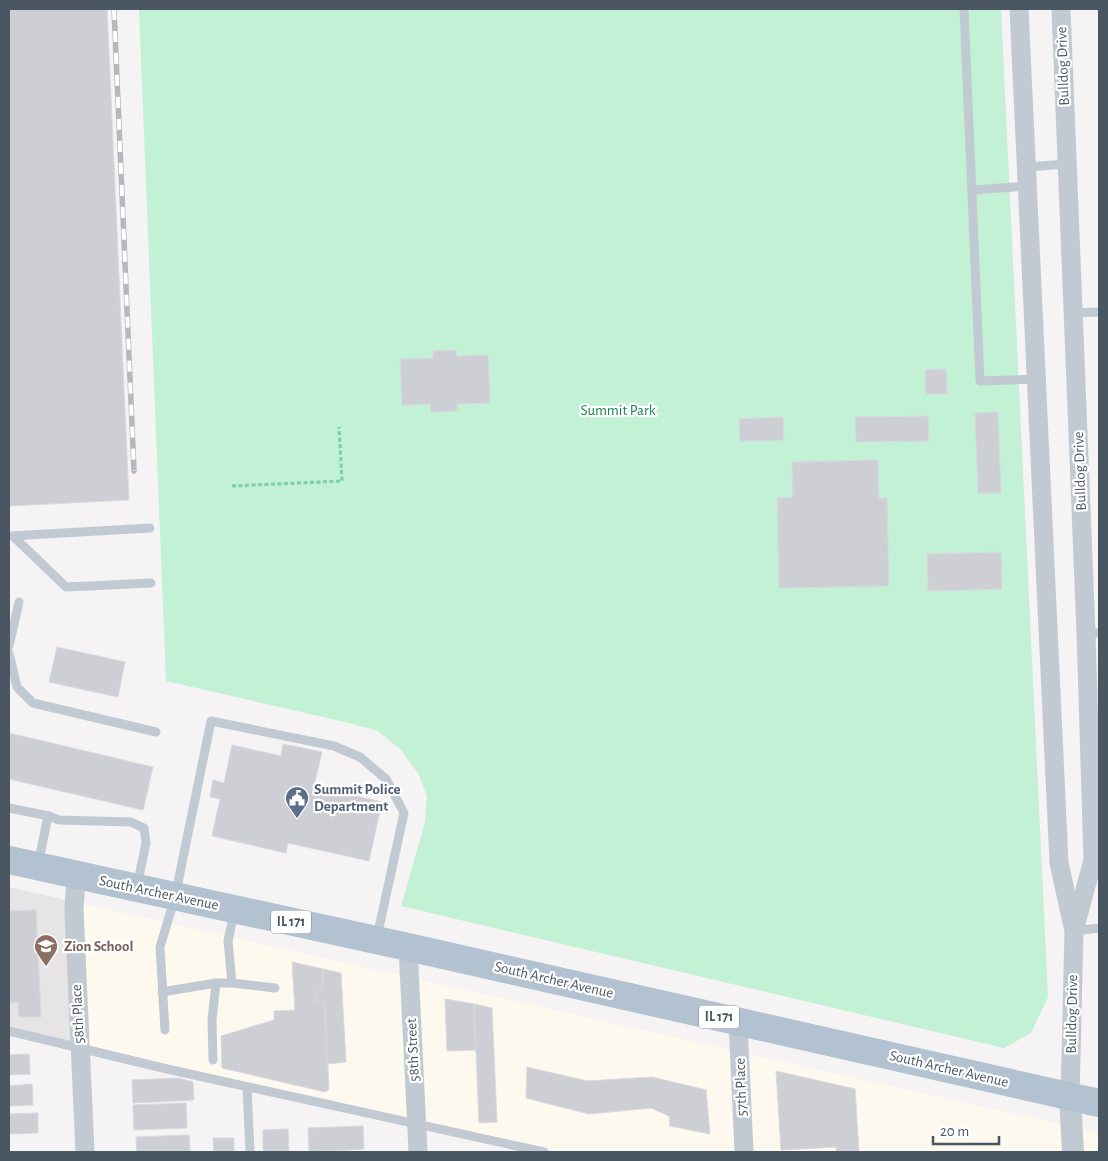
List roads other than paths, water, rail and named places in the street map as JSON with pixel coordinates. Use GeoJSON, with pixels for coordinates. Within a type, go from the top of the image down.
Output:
{"type":"FeatureCollection","features":[{"type":"Feature","properties":{"kind":"main road","name":"South Archer Avenue"},"geometry":{"type":"LineString","coordinates":[[9,860],[408,947],[1099,1103]]}},
{"type":"Feature","properties":{"kind":"street","name":"Bulldog Drive"},"geometry":{"type":"LineString","coordinates":[[1019,9],[1059,863],[1074,930]]}},
{"type":"Feature","properties":{"kind":"street","name":"Bulldog Drive"},"geometry":{"type":"LineString","coordinates":[[1061,9],[1073,312],[1093,633],[1093,860],[1074,930],[1070,1096]]}},
{"type":"Feature","properties":{"kind":"street","name":"58th Place"},"geometry":{"type":"LineString","coordinates":[[76,876],[74,910],[85,1152]]}},
{"type":"Feature","properties":{"kind":"street","name":"58th Street"},"geometry":{"type":"LineString","coordinates":[[408,947],[418,1152]]}},
{"type":"Feature","properties":{"kind":"street","name":"57th Place"},"geometry":{"type":"LineString","coordinates":[[738,1022],[744,1152]]}},
{"type":"Feature","properties":{"kind":"street"},"geometry":{"type":"LineString","coordinates":[[1070,1096],[1073,1152]]}},
{"type":"Feature","properties":{"kind":"lane"},"geometry":{"type":"LineString","coordinates":[[964,9],[980,381],[1037,379]]}},
{"type":"Feature","properties":{"kind":"lane"},"geometry":{"type":"LineString","coordinates":[[1027,167],[1067,164]]}},
{"type":"Feature","properties":{"kind":"lane"},"geometry":{"type":"LineString","coordinates":[[972,190],[1028,186]]}},
{"type":"Feature","properties":{"kind":"lane"},"geometry":{"type":"LineString","coordinates":[[1073,312],[1099,312]]}},
{"type":"Feature","properties":{"kind":"lane"},"geometry":{"type":"LineString","coordinates":[[11,536],[150,528]]}},
{"type":"Feature","properties":{"kind":"lane"},"geometry":{"type":"LineString","coordinates":[[11,536],[66,587],[151,583]]}},
{"type":"Feature","properties":{"kind":"lane"},"geometry":{"type":"LineString","coordinates":[[9,646],[19,602]]}},
{"type":"Feature","properties":{"kind":"lane"},"geometry":{"type":"LineString","coordinates":[[9,653],[17,686],[33,703],[156,732]]}},
{"type":"Feature","properties":{"kind":"lane"},"geometry":{"type":"LineString","coordinates":[[165,1030],[160,947],[175,897],[211,721],[334,746],[360,757],[386,779],[404,813],[376,940]]}},
{"type":"Feature","properties":{"kind":"lane"},"geometry":{"type":"LineString","coordinates":[[9,808],[59,820],[131,822],[144,828],[146,842],[137,888]]}},
{"type":"Feature","properties":{"kind":"lane"},"geometry":{"type":"LineString","coordinates":[[37,867],[48,816]]}},
{"type":"Feature","properties":{"kind":"lane"},"geometry":{"type":"LineString","coordinates":[[232,983],[228,942],[234,910]]}},
{"type":"Feature","properties":{"kind":"lane"},"geometry":{"type":"LineString","coordinates":[[1074,930],[1099,928]]}},
{"type":"Feature","properties":{"kind":"lane"},"geometry":{"type":"LineString","coordinates":[[162,992],[216,983],[275,988]]}},
{"type":"Feature","properties":{"kind":"lane"},"geometry":{"type":"LineString","coordinates":[[213,1060],[212,1020],[216,983]]}},
{"type":"Feature","properties":{"kind":"lane"},"geometry":{"type":"LineString","coordinates":[[9,1031],[247,1087],[544,1152]]}},
{"type":"Feature","properties":{"kind":"lane"},"geometry":{"type":"LineString","coordinates":[[247,1087],[250,1152]]}},
{"type":"Feature","properties":{"kind":"railway"},"geometry":{"type":"LineString","coordinates":[[114,9],[134,471]]}},
{"type":"Feature","properties":{"kind":"place","name":"Summit Police Department"},"geometry":{"type":"Point","coordinates":[297,819]}},
{"type":"Feature","properties":{"kind":"place","name":"Zion School"},"geometry":{"type":"Point","coordinates":[46,967]}},
{"type":"Feature","properties":{"kind":"park label","name":"Summit Park"},"geometry":{"type":"Point","coordinates":[618,410]}}]}
